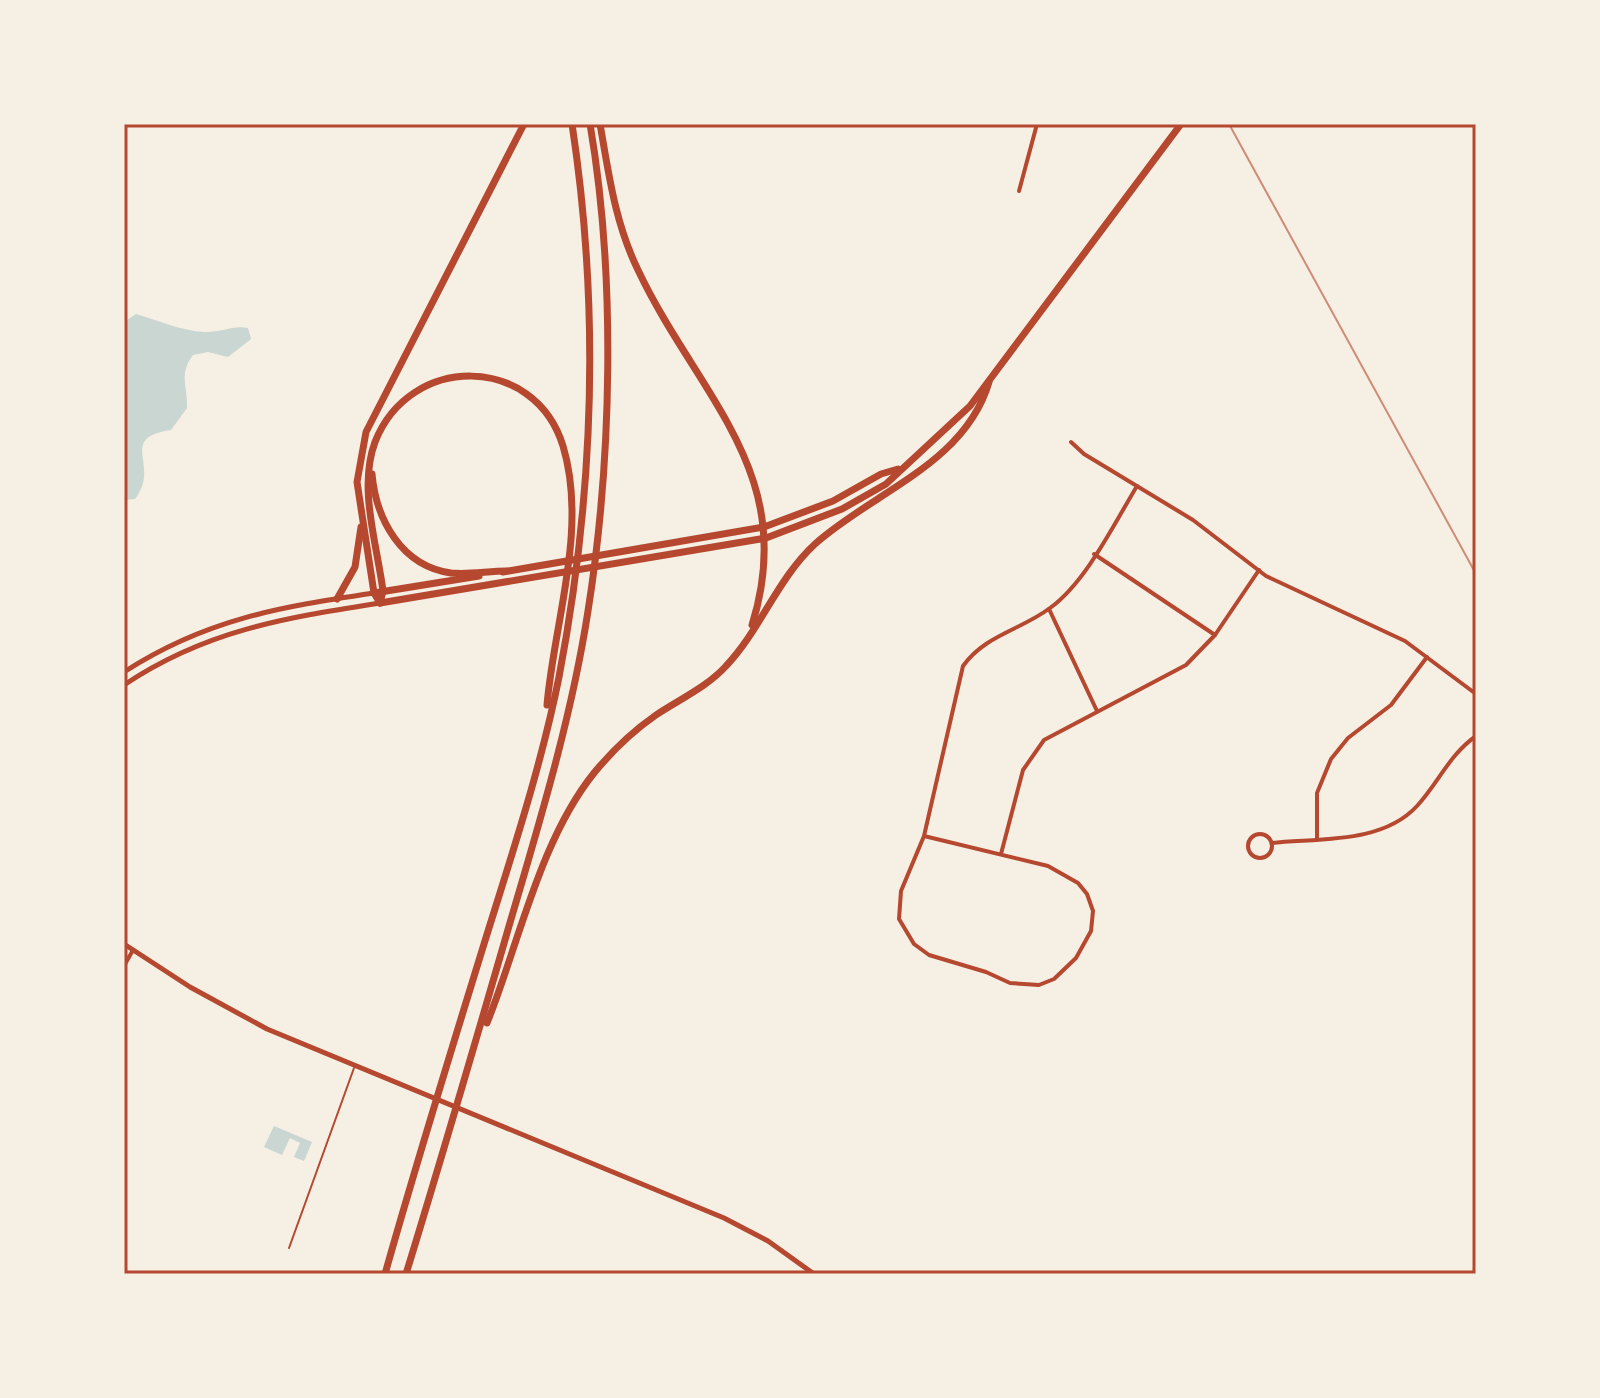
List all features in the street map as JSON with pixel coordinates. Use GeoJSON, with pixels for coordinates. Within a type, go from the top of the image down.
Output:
{"type":"FeatureCollection","features":[{"type":"Feature","properties":{"kind":"highway"},"geometry":{"type":"LineString","coordinates":[[380,603],[374,593],[357,471],[366,432],[524,124]]}},
{"type":"Feature","properties":{"kind":"highway"},"geometry":{"type":"LineString","coordinates":[[385,1274],[506,874],[558,680],[575,582],[589,428],[589,323],[572,124]]}},
{"type":"Feature","properties":{"kind":"highway"},"geometry":{"type":"LineString","coordinates":[[406,1274],[543,814],[576,675],[592,579],[597,542],[607,359],[602,236],[590,124]]}},
{"type":"Feature","properties":{"kind":"highway"},"geometry":{"type":"LineString","coordinates":[[600,124],[611,195],[625,242],[639,273],[743,453],[762,508],[766,576],[748,638]]}},
{"type":"Feature","properties":{"kind":"highway"},"geometry":{"type":"LineString","coordinates":[[380,603],[766,538],[842,509],[886,484],[900,468],[937,439],[989,382],[1181,124]]}},
{"type":"Feature","properties":{"kind":"highway"},"geometry":{"type":"LineString","coordinates":[[380,603],[383,591],[368,492],[372,451],[392,412],[427,384],[463,375],[494,379],[514,386],[529,396],[549,418],[563,444],[572,495],[565,584],[546,727]]}},
{"type":"Feature","properties":{"kind":"highway"},"geometry":{"type":"LineString","coordinates":[[471,1062],[562,824],[582,789],[628,737],[710,681],[748,638],[804,554],[831,530],[933,460],[982,405],[989,382]]}},
{"type":"Feature","properties":{"kind":"highway"},"geometry":{"type":"LineString","coordinates":[[372,451],[374,493],[382,518],[409,554],[427,566],[451,573],[507,571]]}},
{"type":"Feature","properties":{"kind":"highway"},"geometry":{"type":"LineString","coordinates":[[374,593],[764,527],[833,501],[881,474],[900,468]]}},
{"type":"Feature","properties":{"kind":"highway"},"geometry":{"type":"LineString","coordinates":[[337,599],[355,567],[361,505]]}},
{"type":"Feature","properties":{"kind":"street"},"geometry":{"type":"LineString","coordinates":[[1019,191],[1037,124]]}},
{"type":"Feature","properties":{"kind":"street"},"geometry":{"type":"LineString","coordinates":[[1071,442],[1193,520],[1259,570],[1298,593],[1389,633],[1476,694]]}},
{"type":"Feature","properties":{"kind":"street"},"geometry":{"type":"LineString","coordinates":[[924,836],[1064,873],[1087,894],[1093,911],[1091,931],[1076,958],[1054,979],[1039,985],[1010,983],[986,972],[929,955],[908,937],[899,919],[898,902],[924,836],[963,666],[976,649],[1049,609],[1069,592],[1137,486]]}},
{"type":"Feature","properties":{"kind":"street"},"geometry":{"type":"LineString","coordinates":[[1094,554],[1215,635]]}},
{"type":"Feature","properties":{"kind":"street"},"geometry":{"type":"LineString","coordinates":[[1001,854],[1016,791],[1030,757],[1044,740],[1186,665],[1215,635],[1259,570]]}},
{"type":"Feature","properties":{"kind":"street"},"geometry":{"type":"LineString","coordinates":[[124,672],[166,647],[224,621],[374,593]]}},
{"type":"Feature","properties":{"kind":"street"},"geometry":{"type":"LineString","coordinates":[[124,685],[185,650],[229,632],[380,603]]}},
{"type":"Feature","properties":{"kind":"street"},"geometry":{"type":"LineString","coordinates":[[1049,609],[1097,711]]}},
{"type":"Feature","properties":{"kind":"street"},"geometry":{"type":"LineString","coordinates":[[1317,838],[1317,793],[1331,759],[1348,738],[1391,705],[1427,657]]}},
{"type":"Feature","properties":{"kind":"street"},"geometry":{"type":"LineString","coordinates":[[1272,843],[1271,851],[1262,858],[1252,855],[1248,846],[1251,837],[1260,834],[1272,843],[1364,834],[1404,817],[1424,797],[1451,758],[1476,736]]}},
{"type":"Feature","properties":{"kind":"street"},"geometry":{"type":"LineString","coordinates":[[124,944],[234,1012],[354,1067],[724,1218],[768,1241],[814,1274]]}},
{"type":"Feature","properties":{"kind":"street"},"geometry":{"type":"LineString","coordinates":[[124,966],[133,950]]}},
{"type":"Feature","properties":{"kind":"lane"},"geometry":{"type":"LineString","coordinates":[[289,1248],[354,1067]]}},
{"type":"Feature","properties":{"kind":"shaded area"},"geometry":{"type":"Polygon","coordinates":[[[136,314],[196,331],[248,328],[251,339],[228,357],[208,352],[193,355],[185,375],[187,408],[171,430],[146,440],[142,487],[135,499],[124,500],[124,322],[136,314]]]}},
{"type":"Feature","properties":{"kind":"shaded area"},"geometry":{"type":"Polygon","coordinates":[[[274,1126],[312,1142],[304,1161],[294,1157],[300,1143],[290,1138],[282,1155],[264,1147],[274,1126]]]}},
{"type":"Feature","properties":{"kind":"railway"},"geometry":{"type":"LineString","coordinates":[[1229,124],[1476,574]]}}]}
